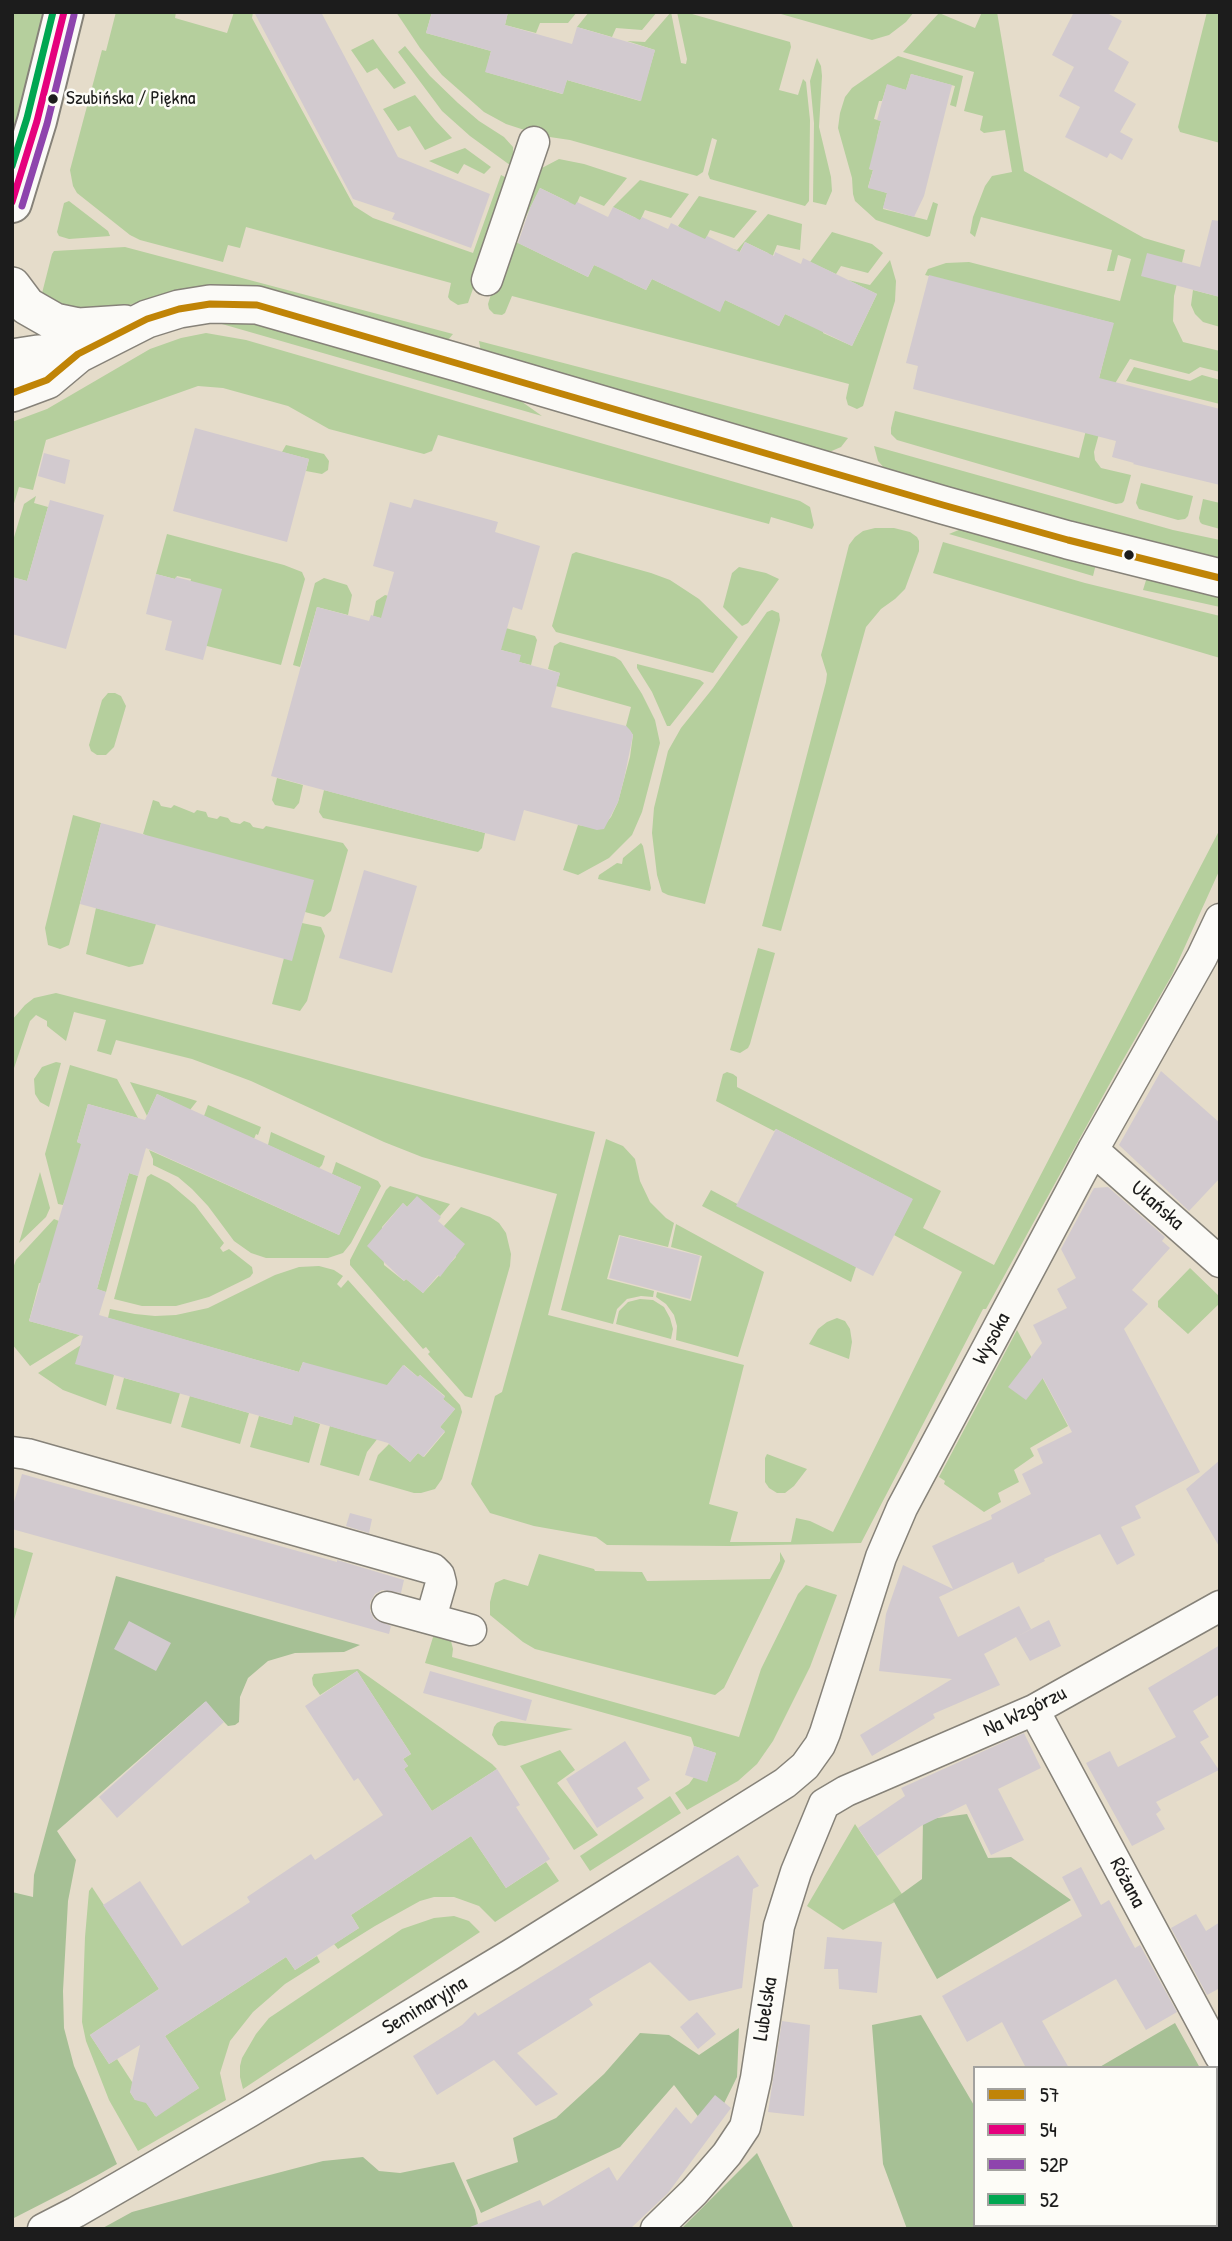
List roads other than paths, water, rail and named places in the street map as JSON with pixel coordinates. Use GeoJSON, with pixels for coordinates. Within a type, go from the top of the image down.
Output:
{"type":"FeatureCollection","features":[{"type":"Feature","properties":{"kind":"main road"},"geometry":{"type":"LineString","coordinates":[[12,203],[37,121],[64,12]]}},
{"type":"Feature","properties":{"kind":"street"},"geometry":{"type":"LineString","coordinates":[[487,280],[534,142]]}},
{"type":"Feature","properties":{"kind":"street"},"geometry":{"type":"LineString","coordinates":[[12,286],[27,306],[55,322],[79,327],[140,323]]}},
{"type":"Feature","properties":{"kind":"street"},"geometry":{"type":"LineString","coordinates":[[12,393],[47,380],[78,354],[140,323],[179,309],[243,303],[275,309],[943,505],[1220,578]]}},
{"type":"Feature","properties":{"kind":"street"},"geometry":{"type":"LineString","coordinates":[[12,358],[38,354],[78,354]]}},
{"type":"Feature","properties":{"kind":"street","name":"Wysoka"},"geometry":{"type":"LineString","coordinates":[[799,1772],[816,1752],[824,1735],[881,1557],[902,1508],[1220,919]]}},
{"type":"Feature","properties":{"kind":"street","name":"Ułańska"},"geometry":{"type":"LineString","coordinates":[[1093,1150],[1220,1262]]}},
{"type":"Feature","properties":{"kind":"street"},"geometry":{"type":"LineString","coordinates":[[12,1452],[36,1456],[433,1569],[439,1575],[441,1583],[431,1618]]}},
{"type":"Feature","properties":{"kind":"street","name":"Na Wzgórzu"},"geometry":{"type":"LineString","coordinates":[[824,1804],[846,1791],[1034,1710],[1220,1606]]}},
{"type":"Feature","properties":{"kind":"street"},"geometry":{"type":"LineString","coordinates":[[387,1607],[471,1630]]}},
{"type":"Feature","properties":{"kind":"street","name":"Różana"},"geometry":{"type":"LineString","coordinates":[[1034,1710],[1220,2056]]}},
{"type":"Feature","properties":{"kind":"street"},"geometry":{"type":"LineString","coordinates":[[799,1772],[824,1804]]}},
{"type":"Feature","properties":{"kind":"street","name":"Seminaryjna"},"geometry":{"type":"LineString","coordinates":[[43,2229],[249,2112],[510,1955],[799,1772]]}},
{"type":"Feature","properties":{"kind":"street","name":"Lubelska"},"geometry":{"type":"LineString","coordinates":[[656,2229],[694,2192],[727,2154],[745,2127],[756,2078],[779,1926],[796,1872],[824,1804]]}},
{"type":"Feature","properties":{"kind":"place","name":"Szubińska / Piękna"},"geometry":{"type":"Point","coordinates":[53,99]}}]}
